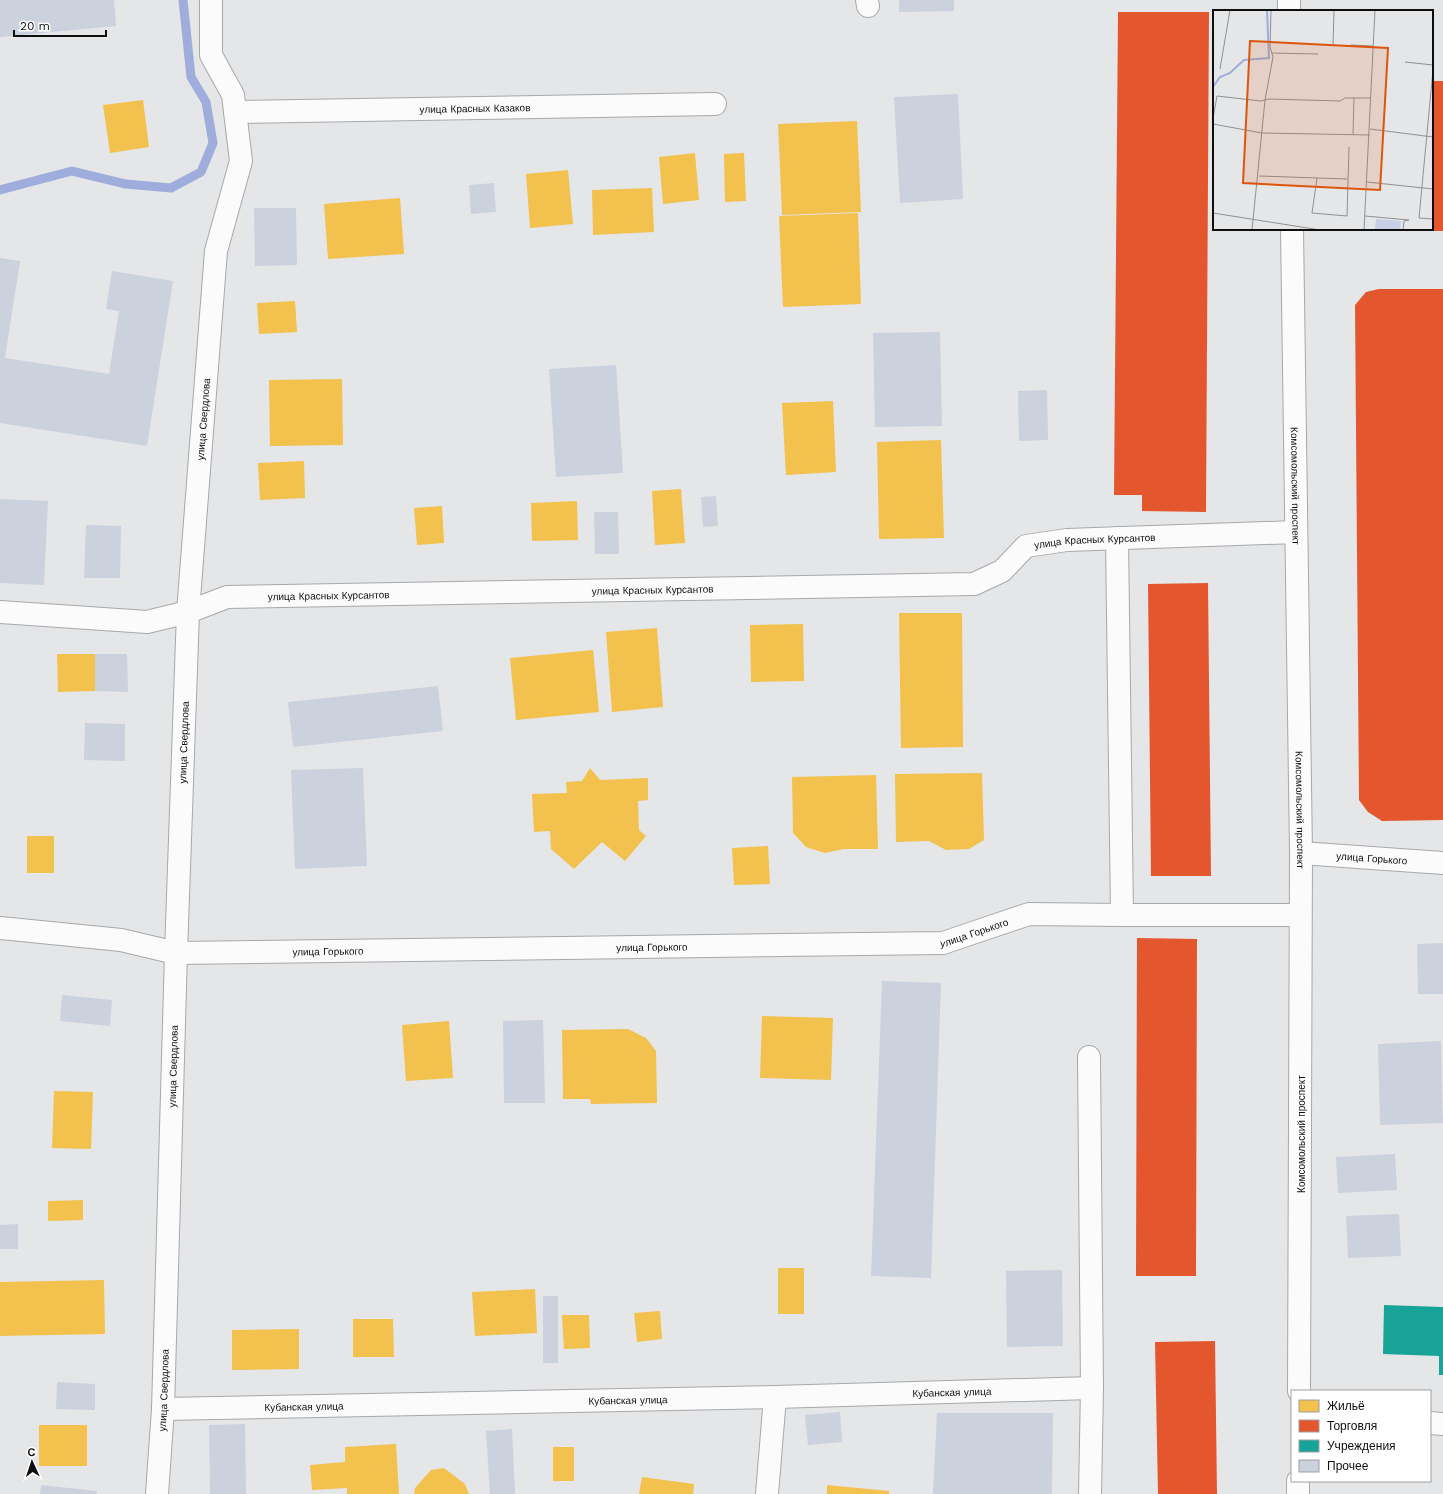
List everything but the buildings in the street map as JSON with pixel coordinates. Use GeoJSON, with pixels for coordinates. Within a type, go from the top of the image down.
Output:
{"type":"FeatureCollection","features":[{"type":"Feature","properties":{"kind":"street","name":"улица Свердлова"},"geometry":{"type":"LineString","coordinates":[[157,1494],[163,1409],[176,953],[188,612],[216,251],[241,161],[233,95],[212,55],[211,0]]}},
{"type":"Feature","properties":{"kind":"street","name":"улица Красных Казаков"},"geometry":{"type":"LineString","coordinates":[[235,112],[715,104]]}},
{"type":"Feature","properties":{"kind":"street","name":"Комсомольский проспект"},"geometry":{"type":"LineString","coordinates":[[1292,230],[1301,853],[1299,1390]]}},
{"type":"Feature","properties":{"kind":"street","name":"улица Красных Курсантов"},"geometry":{"type":"LineString","coordinates":[[0,612],[147,622],[188,612],[228,597],[974,584],[1002,570],[1026,546],[1067,540],[1296,532]]}},
{"type":"Feature","properties":{"kind":"street"},"geometry":{"type":"LineString","coordinates":[[1117,538],[1122,915]]}},
{"type":"Feature","properties":{"kind":"street","name":"улица Горького"},"geometry":{"type":"LineString","coordinates":[[1301,853],[1443,863]]}},
{"type":"Feature","properties":{"kind":"street","name":"улица Горького"},"geometry":{"type":"LineString","coordinates":[[0,928],[120,940],[176,953],[943,943],[1029,914],[1300,915]]}},
{"type":"Feature","properties":{"kind":"street"},"geometry":{"type":"LineString","coordinates":[[1089,1057],[1092,1388],[1090,1494]]}},
{"type":"Feature","properties":{"kind":"street","name":"Кубанская улица"},"geometry":{"type":"LineString","coordinates":[[163,1409],[775,1397],[1092,1388]]}},
{"type":"Feature","properties":{"kind":"street"},"geometry":{"type":"LineString","coordinates":[[767,1494],[775,1397]]}},
{"type":"Feature","properties":{"kind":"street"},"geometry":{"type":"LineString","coordinates":[[1431,1423],[1443,1424]]}},
{"type":"Feature","properties":{"kind":"street"},"geometry":{"type":"LineString","coordinates":[[1298,1482],[1298,1494]]}},
{"type":"Feature","properties":{"kind":"waterway"},"geometry":{"type":"LineString","coordinates":[[0,190],[72,171],[126,184],[171,188],[201,172],[213,143],[206,102],[191,77],[183,0]]}}]}
